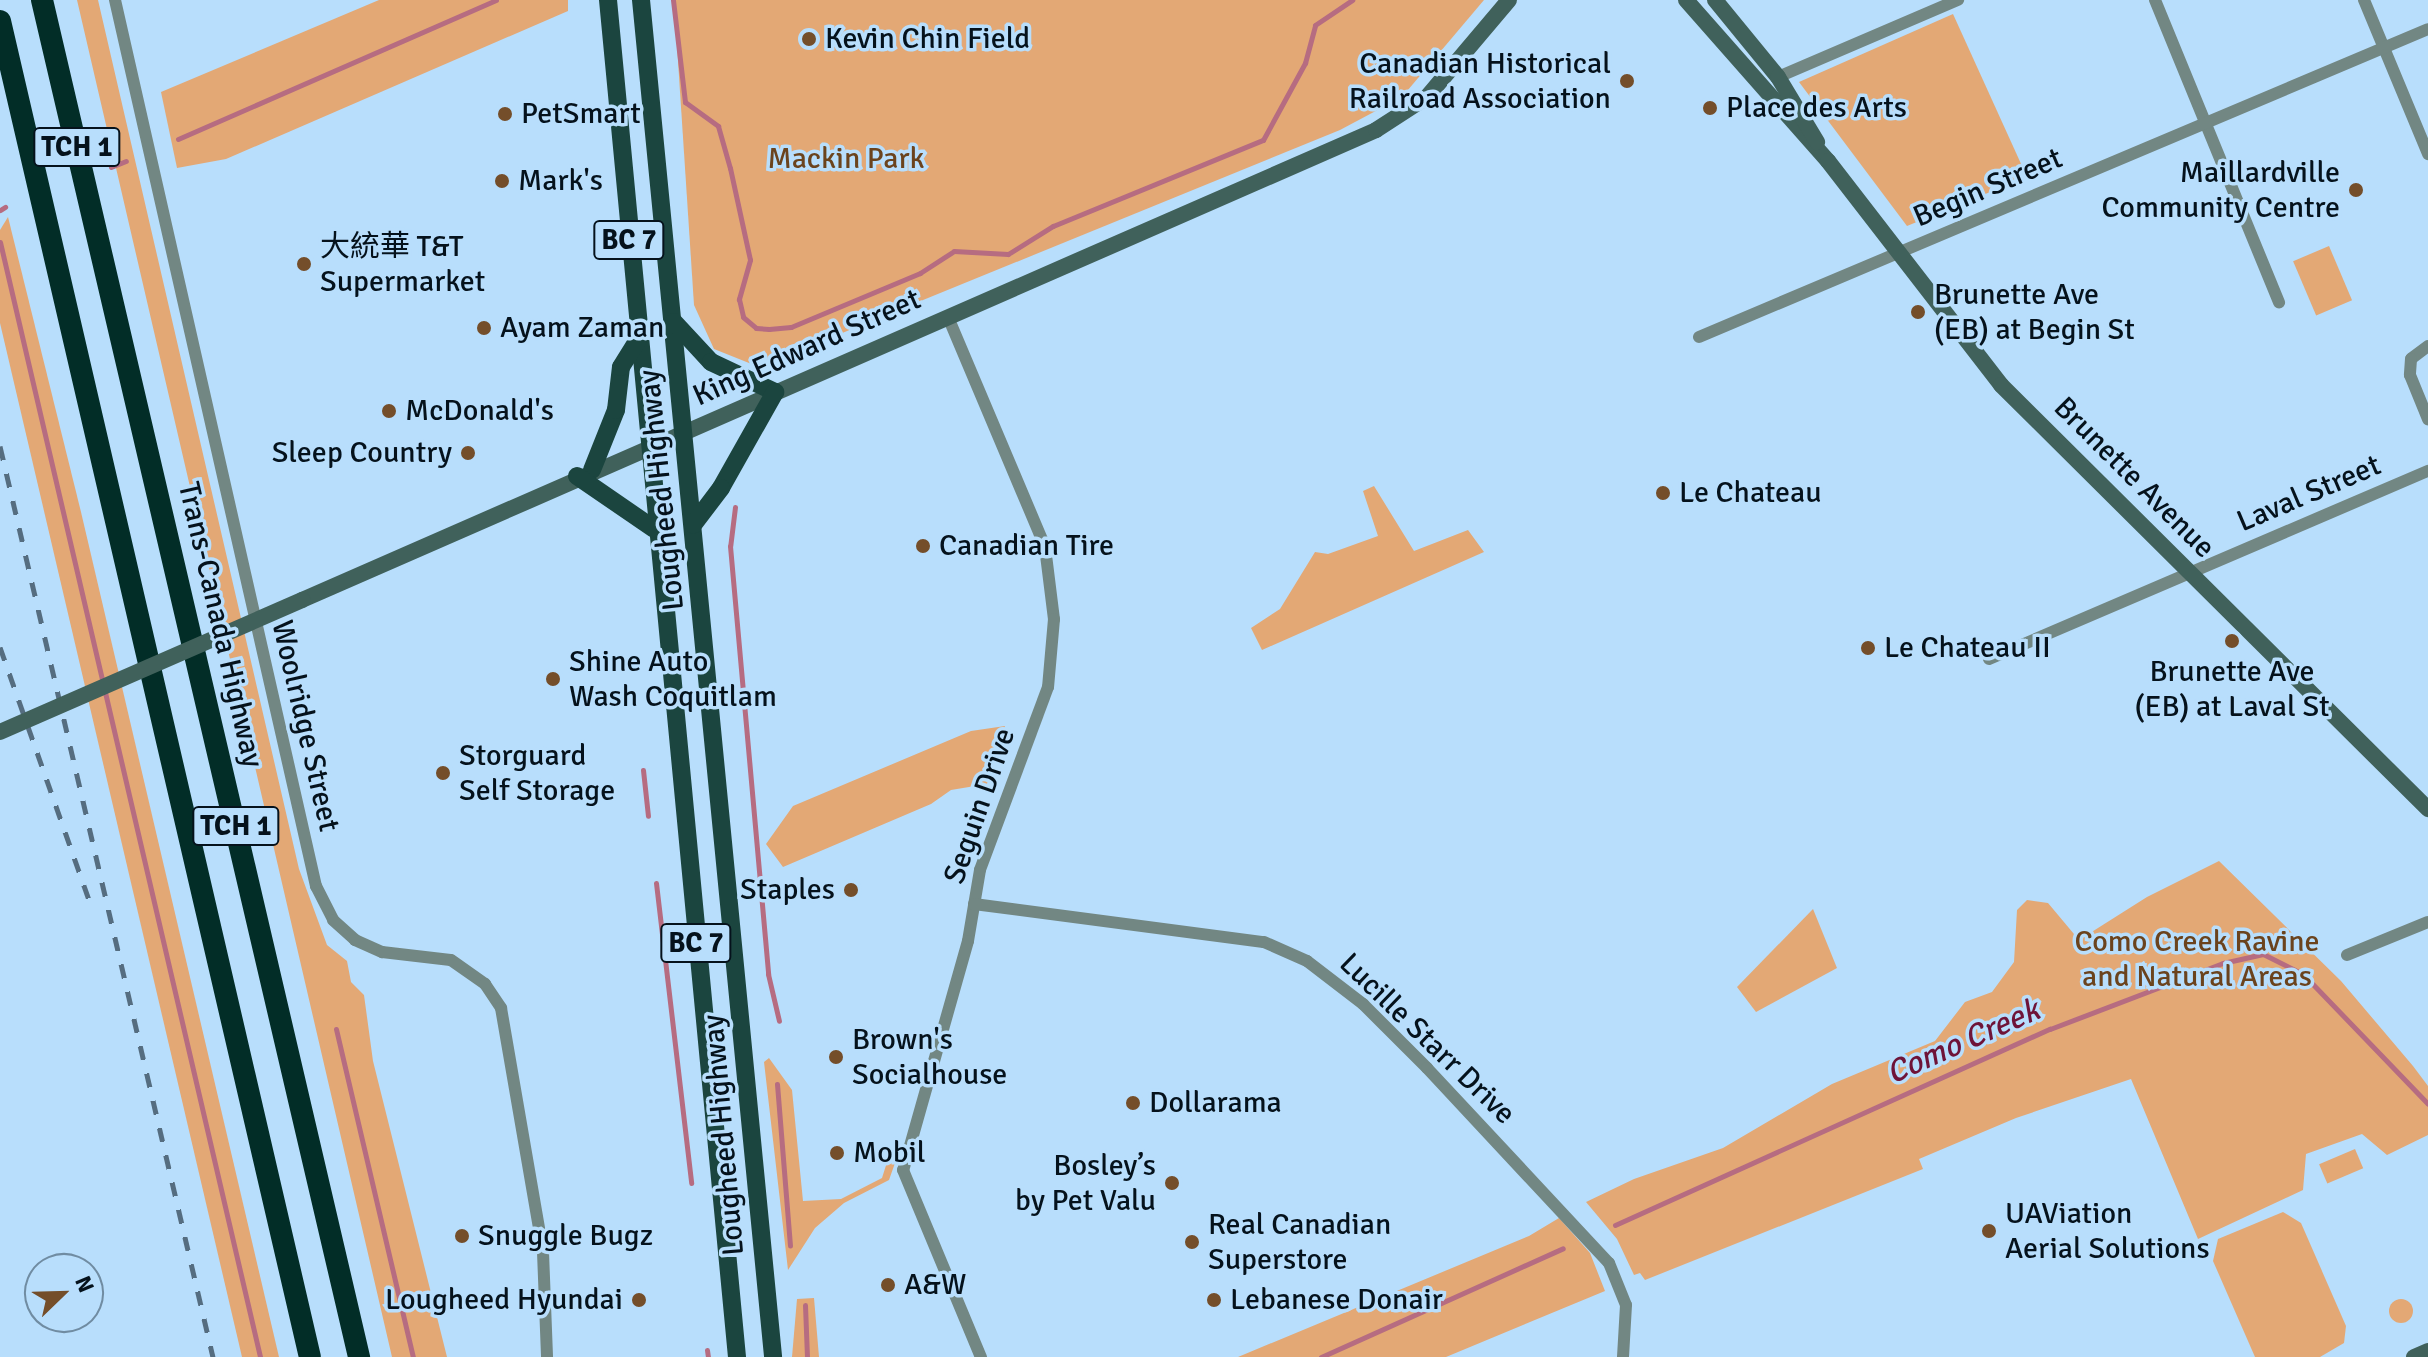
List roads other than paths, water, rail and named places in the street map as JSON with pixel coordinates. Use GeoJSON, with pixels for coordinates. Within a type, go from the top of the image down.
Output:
{"type":"FeatureCollection","features":[{"type":"Feature","properties":{"kind":"highway","name":"Trans-Canada Highway"},"geometry":{"type":"LineString","coordinates":[[42,0],[359,1357]]}},
{"type":"Feature","properties":{"kind":"highway","name":"TCH 1"},"geometry":{"type":"LineString","coordinates":[[0,21],[310,1357]]}},
{"type":"Feature","properties":{"kind":"main road","name":"Lougheed Highway"},"geometry":{"type":"LineString","coordinates":[[608,0],[654,529],[737,1357]]}},
{"type":"Feature","properties":{"kind":"main road","name":"Lougheed Highway"},"geometry":{"type":"LineString","coordinates":[[641,0],[773,1357]]}},
{"type":"Feature","properties":{"kind":"main road","name":"King Edward Street"},"geometry":{"type":"LineString","coordinates":[[0,732],[1392,121],[1444,80],[1509,0]]}},
{"type":"Feature","properties":{"kind":"main road","name":"Brunette Avenue"},"geometry":{"type":"LineString","coordinates":[[1686,0],[1828,161],[2001,385],[2428,809]]}},
{"type":"Feature","properties":{"kind":"main road","name":"Brunette Avenue"},"geometry":{"type":"LineString","coordinates":[[1715,0],[1778,77],[1828,161]]}},
{"type":"Feature","properties":{"kind":"main road"},"geometry":{"type":"LineString","coordinates":[[674,322],[711,362],[775,392],[732,460],[721,488],[693,525]]}},
{"type":"Feature","properties":{"kind":"main road"},"geometry":{"type":"LineString","coordinates":[[638,340],[621,367],[616,410],[585,473],[654,529]]}},
{"type":"Feature","properties":{"kind":"main road"},"geometry":{"type":"LineString","coordinates":[[2414,1357],[2428,1351]]}},
{"type":"Feature","properties":{"kind":"street","name":"Woolridge Street"},"geometry":{"type":"LineString","coordinates":[[115,0],[316,886],[333,920],[355,940],[382,952],[451,960],[485,984],[501,1008],[543,1252],[547,1357]]}},
{"type":"Feature","properties":{"kind":"street"},"geometry":{"type":"LineString","coordinates":[[1778,77],[1958,0]]}},
{"type":"Feature","properties":{"kind":"street"},"geometry":{"type":"LineString","coordinates":[[2155,0],[2279,303]]}},
{"type":"Feature","properties":{"kind":"street"},"geometry":{"type":"LineString","coordinates":[[2364,0],[2428,154]]}},
{"type":"Feature","properties":{"kind":"street","name":"Begin Street"},"geometry":{"type":"LineString","coordinates":[[1699,337],[2428,29]]}},
{"type":"Feature","properties":{"kind":"street","name":"Seguin Drive"},"geometry":{"type":"LineString","coordinates":[[948,317],[1045,547],[1054,619],[1048,687],[996,823],[903,1170],[981,1357]]}},
{"type":"Feature","properties":{"kind":"street"},"geometry":{"type":"LineString","coordinates":[[2428,346],[2411,359],[2410,375],[2428,419]]}},
{"type":"Feature","properties":{"kind":"street","name":"Laval Street"},"geometry":{"type":"LineString","coordinates":[[1989,659],[2428,471]]}},
{"type":"Feature","properties":{"kind":"street","name":"Lucille Starr Drive"},"geometry":{"type":"LineString","coordinates":[[974,904],[1264,942],[1307,961],[1363,1004],[1609,1263],[1626,1305],[1623,1357]]}},
{"type":"Feature","properties":{"kind":"street"},"geometry":{"type":"LineString","coordinates":[[2347,955],[2428,922]]}},
{"type":"Feature","properties":{"kind":"waterway"},"geometry":{"type":"LineString","coordinates":[[178,139],[496,0]]}},
{"type":"Feature","properties":{"kind":"waterway"},"geometry":{"type":"LineString","coordinates":[[673,0],[685,102],[718,126],[730,168],[750,260],[739,299],[743,317],[756,328],[769,329],[791,327],[920,273],[954,251],[1008,254],[1053,226],[1263,140],[1305,63],[1315,25],[1352,0]]}},
{"type":"Feature","properties":{"kind":"waterway"},"geometry":{"type":"LineString","coordinates":[[111,167],[126,161]]}},
{"type":"Feature","properties":{"kind":"waterway"},"geometry":{"type":"LineString","coordinates":[[0,210],[5,207]]}},
{"type":"Feature","properties":{"kind":"waterway"},"geometry":{"type":"LineString","coordinates":[[0,242],[260,1357]]}},
{"type":"Feature","properties":{"kind":"waterway"},"geometry":{"type":"LineString","coordinates":[[735,507],[730,546],[768,974],[779,1021]]}},
{"type":"Feature","properties":{"kind":"waterway"},"geometry":{"type":"LineString","coordinates":[[643,770],[648,816]]}},
{"type":"Feature","properties":{"kind":"waterway"},"geometry":{"type":"LineString","coordinates":[[656,883],[691,1183]]}},
{"type":"Feature","properties":{"kind":"waterway","name":"Como Creek"},"geometry":{"type":"LineString","coordinates":[[1615,1225],[2050,1029],[2223,963],[2263,954],[2303,974],[2428,1104]]}},
{"type":"Feature","properties":{"kind":"waterway"},"geometry":{"type":"LineString","coordinates":[[336,1029],[413,1357]]}},
{"type":"Feature","properties":{"kind":"waterway"},"geometry":{"type":"LineString","coordinates":[[777,1084],[790,1245]]}},
{"type":"Feature","properties":{"kind":"waterway","name":"Como Creek"},"geometry":{"type":"LineString","coordinates":[[1321,1357],[1563,1248]]}},
{"type":"Feature","properties":{"kind":"waterway"},"geometry":{"type":"LineString","coordinates":[[805,1305],[807,1357]]}},
{"type":"Feature","properties":{"kind":"waterway"},"geometry":{"type":"LineString","coordinates":[[707,1350],[708,1357]]}},
{"type":"Feature","properties":{"kind":"railway"},"geometry":{"type":"LineString","coordinates":[[0,446],[213,1357]]}},
{"type":"Feature","properties":{"kind":"railway"},"geometry":{"type":"LineString","coordinates":[[0,647],[92,908]]}},
{"type":"Feature","properties":{"kind":"place","name":"Kevin Chin Field"},"geometry":{"type":"Point","coordinates":[809,39]}},
{"type":"Feature","properties":{"kind":"place","name":"Canadian Historical Railroad Association"},"geometry":{"type":"Point","coordinates":[1627,81]}},
{"type":"Feature","properties":{"kind":"place","name":"Place des Arts"},"geometry":{"type":"Point","coordinates":[1710,108]}},
{"type":"Feature","properties":{"kind":"place","name":"PetSmart"},"geometry":{"type":"Point","coordinates":[505,114]}},
{"type":"Feature","properties":{"kind":"place","name":"Mark's"},"geometry":{"type":"Point","coordinates":[502,181]}},
{"type":"Feature","properties":{"kind":"place","name":"Maillardville Community Centre"},"geometry":{"type":"Point","coordinates":[2356,190]}},
{"type":"Feature","properties":{"kind":"place","name":"大統華 T&T Supermarket"},"geometry":{"type":"Point","coordinates":[304,264]}},
{"type":"Feature","properties":{"kind":"place","name":"Brunette Ave (EB) at Begin St"},"geometry":{"type":"Point","coordinates":[1918,312]}},
{"type":"Feature","properties":{"kind":"place","name":"Ayam Zaman"},"geometry":{"type":"Point","coordinates":[484,328]}},
{"type":"Feature","properties":{"kind":"place","name":"McDonald's"},"geometry":{"type":"Point","coordinates":[389,411]}},
{"type":"Feature","properties":{"kind":"place","name":"Sleep Country"},"geometry":{"type":"Point","coordinates":[468,453]}},
{"type":"Feature","properties":{"kind":"place","name":"Le Chateau"},"geometry":{"type":"Point","coordinates":[1663,493]}},
{"type":"Feature","properties":{"kind":"place","name":"Canadian Tire"},"geometry":{"type":"Point","coordinates":[923,546]}},
{"type":"Feature","properties":{"kind":"place","name":"Brunette Ave (EB) at Laval St"},"geometry":{"type":"Point","coordinates":[2232,641]}},
{"type":"Feature","properties":{"kind":"place","name":"Le Chateau II"},"geometry":{"type":"Point","coordinates":[1868,648]}},
{"type":"Feature","properties":{"kind":"place","name":"Shine Auto Wash Coquitlam"},"geometry":{"type":"Point","coordinates":[553,679]}},
{"type":"Feature","properties":{"kind":"place","name":"Storguard Self Storage"},"geometry":{"type":"Point","coordinates":[443,773]}},
{"type":"Feature","properties":{"kind":"place","name":"Staples"},"geometry":{"type":"Point","coordinates":[851,890]}},
{"type":"Feature","properties":{"kind":"place","name":"Brown's Socialhouse"},"geometry":{"type":"Point","coordinates":[836,1057]}},
{"type":"Feature","properties":{"kind":"place","name":"Dollarama"},"geometry":{"type":"Point","coordinates":[1133,1103]}},
{"type":"Feature","properties":{"kind":"place","name":"Mobil"},"geometry":{"type":"Point","coordinates":[837,1153]}},
{"type":"Feature","properties":{"kind":"place","name":"Bosley’s by Pet Valu"},"geometry":{"type":"Point","coordinates":[1172,1183]}},
{"type":"Feature","properties":{"kind":"place","name":"UAViation Aerial Solutions"},"geometry":{"type":"Point","coordinates":[1989,1231]}},
{"type":"Feature","properties":{"kind":"place","name":"Snuggle Bugz"},"geometry":{"type":"Point","coordinates":[462,1236]}},
{"type":"Feature","properties":{"kind":"place","name":"Real Canadian Superstore"},"geometry":{"type":"Point","coordinates":[1192,1242]}},
{"type":"Feature","properties":{"kind":"place","name":"A&W"},"geometry":{"type":"Point","coordinates":[888,1285]}},
{"type":"Feature","properties":{"kind":"place","name":"Lougheed Hyundai"},"geometry":{"type":"Point","coordinates":[639,1300]}},
{"type":"Feature","properties":{"kind":"place","name":"Lebanese Donair"},"geometry":{"type":"Point","coordinates":[1214,1300]}},
{"type":"Feature","properties":{"kind":"park label","name":"Mackin Park"},"geometry":{"type":"Point","coordinates":[846,159]}},
{"type":"Feature","properties":{"kind":"park label","name":"Como Creek Ravine and Natural Areas"},"geometry":{"type":"Point","coordinates":[2197,959]}}]}
